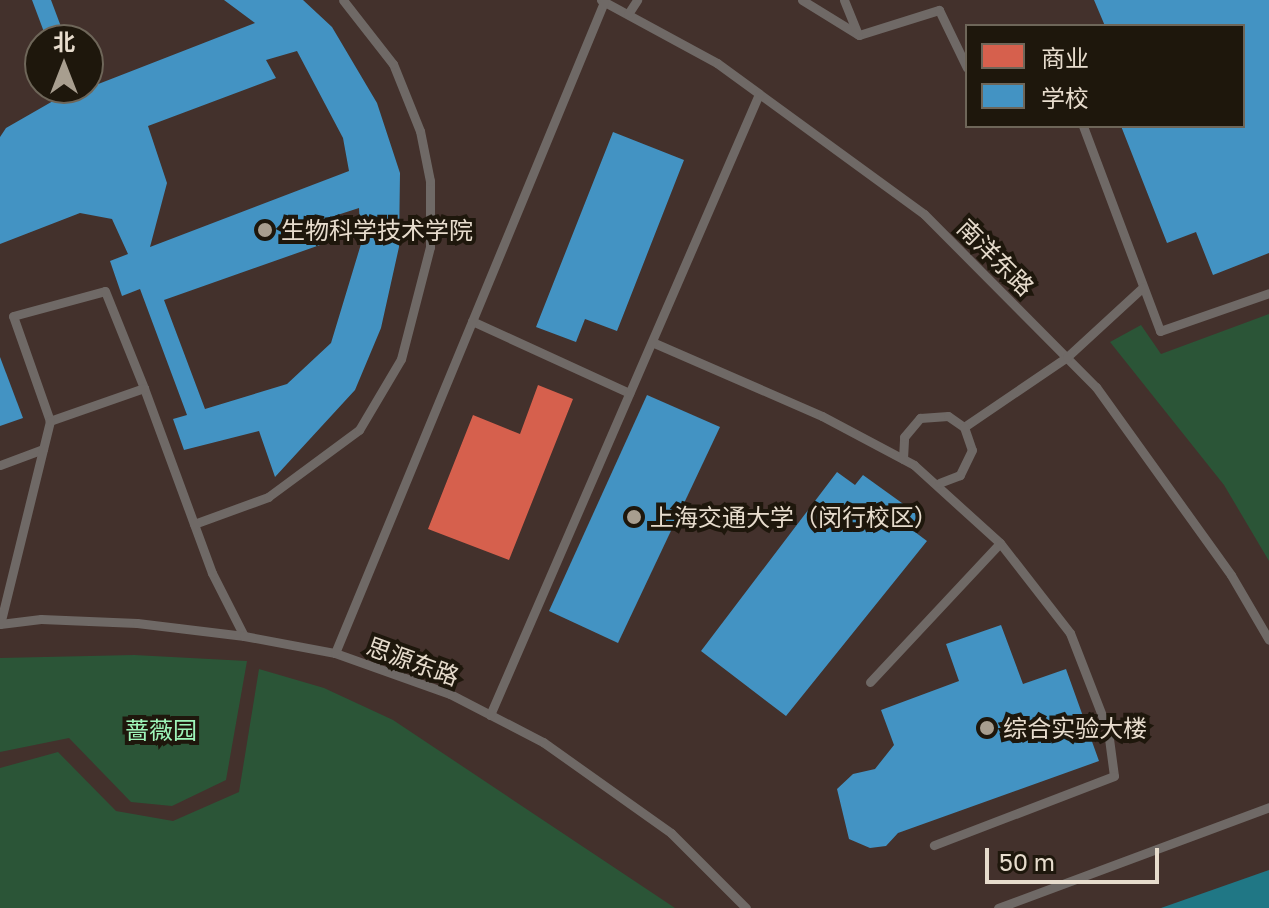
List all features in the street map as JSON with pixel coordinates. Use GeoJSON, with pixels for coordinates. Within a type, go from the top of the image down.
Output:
{"type":"FeatureCollection","features":[{"type":"Feature","properties":{"kind":"lane"},"geometry":{"type":"LineString","coordinates":[[194,524],[268,497],[359,430],[401,359],[430,247],[430,181],[420,131],[393,64],[343,0]]}},
{"type":"Feature","properties":{"kind":"lane"},"geometry":{"type":"LineString","coordinates":[[628,14],[637,0]]}},
{"type":"Feature","properties":{"kind":"lane"},"geometry":{"type":"LineString","coordinates":[[802,0],[859,35]]}},
{"type":"Feature","properties":{"kind":"lane"},"geometry":{"type":"LineString","coordinates":[[844,0],[859,35]]}},
{"type":"Feature","properties":{"kind":"lane"},"geometry":{"type":"LineString","coordinates":[[335,653],[602,1]]}},
{"type":"Feature","properties":{"kind":"lane","name":"南洋东路"},"geometry":{"type":"LineString","coordinates":[[602,1],[717,63],[924,214],[1067,357],[1114,412],[1231,575],[1269,640]]}},
{"type":"Feature","properties":{"kind":"lane"},"geometry":{"type":"LineString","coordinates":[[859,35],[937,5],[965,64]]}},
{"type":"Feature","properties":{"kind":"lane"},"geometry":{"type":"LineString","coordinates":[[490,715],[759,94]]}},
{"type":"Feature","properties":{"kind":"lane"},"geometry":{"type":"LineString","coordinates":[[1084,128],[1160,331],[1269,293]]}},
{"type":"Feature","properties":{"kind":"lane"},"geometry":{"type":"LineString","coordinates":[[964,427],[1067,357],[1143,287]]}},
{"type":"Feature","properties":{"kind":"lane"},"geometry":{"type":"LineString","coordinates":[[0,624],[50,421],[13,316],[105,291],[194,524],[244,636]]}},
{"type":"Feature","properties":{"kind":"lane"},"geometry":{"type":"LineString","coordinates":[[472,321],[629,393]]}},
{"type":"Feature","properties":{"kind":"lane"},"geometry":{"type":"LineString","coordinates":[[652,342],[822,416],[903,459],[939,483],[1000,543],[1070,633],[1108,731],[1114,776],[934,845]]}},
{"type":"Feature","properties":{"kind":"lane"},"geometry":{"type":"LineString","coordinates":[[50,421],[144,388]]}},
{"type":"Feature","properties":{"kind":"lane"},"geometry":{"type":"LineString","coordinates":[[903,459],[904,437],[920,418],[948,416],[964,427],[972,450],[960,475],[939,483]]}},
{"type":"Feature","properties":{"kind":"lane"},"geometry":{"type":"LineString","coordinates":[[0,465],[43,449]]}},
{"type":"Feature","properties":{"kind":"lane"},"geometry":{"type":"LineString","coordinates":[[870,682],[1000,543]]}},
{"type":"Feature","properties":{"kind":"lane","name":"思源东路"},"geometry":{"type":"LineString","coordinates":[[0,624],[41,619],[137,623],[244,636],[335,653],[450,694],[543,742],[671,833],[746,908]]}},
{"type":"Feature","properties":{"kind":"lane"},"geometry":{"type":"LineString","coordinates":[[998,908],[1269,807]]}},
{"type":"Feature","properties":{"kind":"shaded area","name":"上海交通大学（闵行校区）"},"geometry":{"type":"Polygon","coordinates":[[[0,0],[1269,0],[1269,908],[0,908],[0,0]]]}},
{"type":"Feature","properties":{"kind":"green space"},"geometry":{"type":"Polygon","coordinates":[[[1269,314],[1269,561],[1224,485],[1110,342],[1141,325],[1161,354],[1269,314]]]}},
{"type":"Feature","properties":{"kind":"green space","name":"蔷薇园"},"geometry":{"type":"Polygon","coordinates":[[[134,655],[247,661],[226,780],[172,806],[131,802],[69,738],[0,752],[0,658],[134,655]]]}},
{"type":"Feature","properties":{"kind":"green space"},"geometry":{"type":"Polygon","coordinates":[[[259,669],[324,688],[393,720],[675,908],[0,908],[0,768],[58,752],[116,811],[173,821],[239,792],[259,669]]]}},
{"type":"Feature","properties":{"kind":"water"},"geometry":{"type":"Polygon","coordinates":[[[1269,870],[1269,908],[1161,908],[1269,870]]]}},
{"type":"Feature","properties":{"kind":"building: 商业"},"geometry":{"type":"Polygon","coordinates":[[[538,385],[573,399],[509,560],[428,529],[473,415],[520,434],[538,385]]]}},
{"type":"Feature","properties":{"kind":"building: 学校"},"geometry":{"type":"Polygon","coordinates":[[[32,0],[51,0],[60,24],[41,24],[32,0]]]}},
{"type":"Feature","properties":{"kind":"building: 学校","name":"生物科学技术学院"},"geometry":{"type":"Polygon","coordinates":[[[224,0],[303,0],[332,27],[377,103],[400,173],[399,247],[381,328],[355,390],[275,477],[259,431],[184,450],[173,419],[187,415],[140,289],[122,296],[110,261],[128,254],[112,219],[80,213],[0,244],[0,137],[6,128],[48,104],[104,104],[104,82],[255,23],[224,0]],[[297,51],[266,60],[276,78],[148,126],[167,183],[150,247],[349,171],[343,138],[297,51]],[[359,208],[328,218],[337,239],[164,300],[205,409],[287,384],[331,343],[361,244],[359,208]]]}},
{"type":"Feature","properties":{"kind":"building: 学校"},"geometry":{"type":"Polygon","coordinates":[[[1094,0],[1269,0],[1269,253],[1213,275],[1196,232],[1167,243],[1122,128],[1245,128],[1245,24],[1104,24],[1094,0]]]}},
{"type":"Feature","properties":{"kind":"building: 学校"},"geometry":{"type":"Polygon","coordinates":[[[613,132],[684,160],[617,331],[585,319],[576,342],[536,327],[613,132]]]}},
{"type":"Feature","properties":{"kind":"building: 学校"},"geometry":{"type":"Polygon","coordinates":[[[0,357],[23,418],[0,426],[0,357]]]}},
{"type":"Feature","properties":{"kind":"building: 学校"},"geometry":{"type":"Polygon","coordinates":[[[647,395],[720,427],[618,643],[549,611],[647,395]]]}},
{"type":"Feature","properties":{"kind":"building: 学校"},"geometry":{"type":"Polygon","coordinates":[[[837,472],[855,485],[863,475],[920,516],[915,532],[927,541],[786,716],[701,651],[837,472]]]}},
{"type":"Feature","properties":{"kind":"building: 学校","name":"综合实验大楼"},"geometry":{"type":"Polygon","coordinates":[[[1001,625],[1023,684],[1066,669],[1099,761],[898,833],[886,846],[870,848],[849,839],[837,789],[853,774],[875,769],[894,745],[881,710],[959,681],[946,644],[1001,625]]]}},
{"type":"Feature","properties":{"kind":"place","name":"生物科学技术学院"},"geometry":{"type":"Point","coordinates":[265,230]}},
{"type":"Feature","properties":{"kind":"place","name":"上海交通大学（闵行校区）"},"geometry":{"type":"Point","coordinates":[634,517]}},
{"type":"Feature","properties":{"kind":"place","name":"综合实验大楼"},"geometry":{"type":"Point","coordinates":[987,728]}}]}
